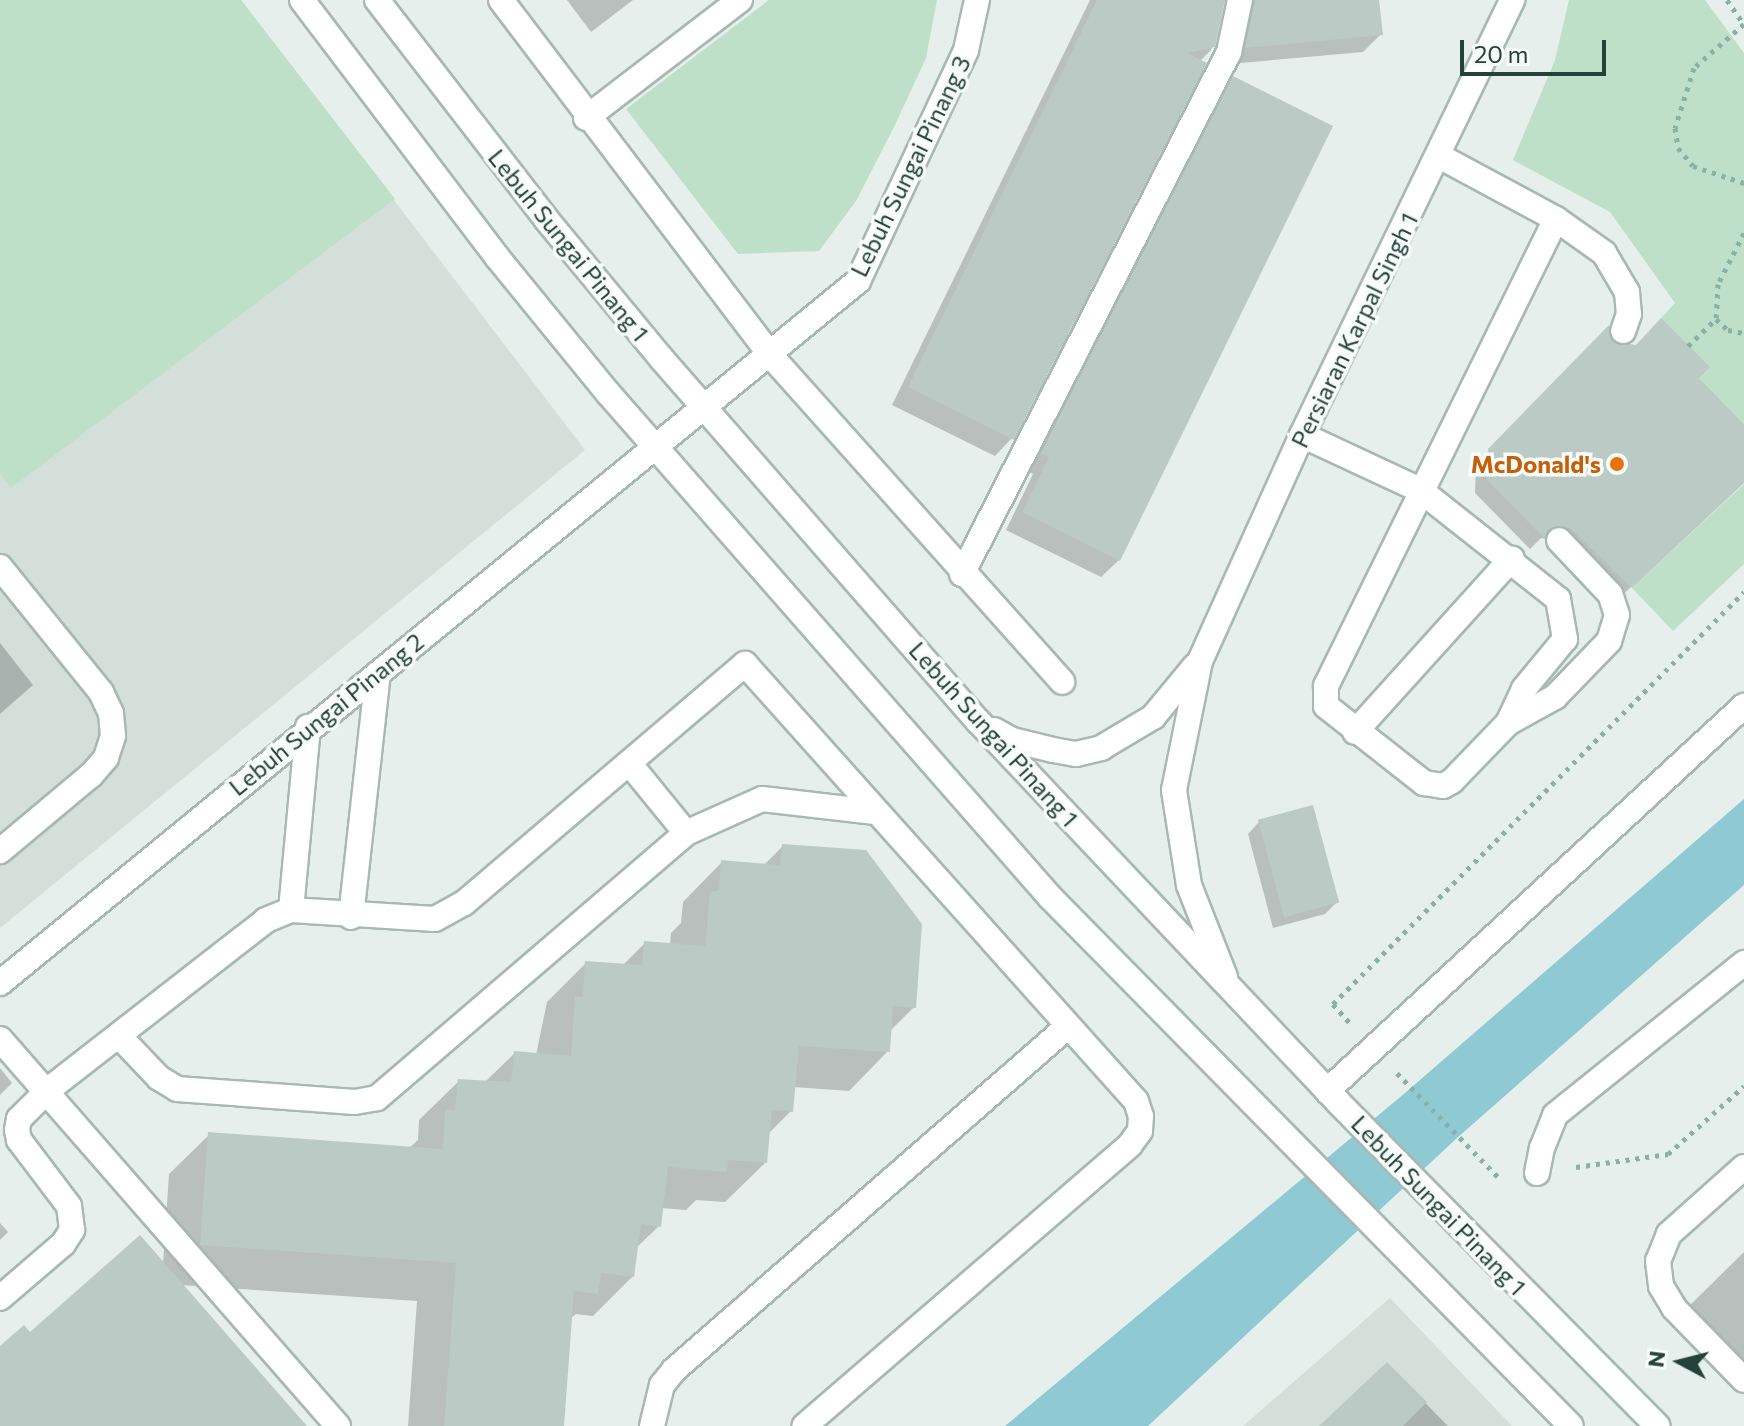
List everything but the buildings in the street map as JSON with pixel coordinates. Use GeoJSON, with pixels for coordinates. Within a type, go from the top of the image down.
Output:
{"type":"FeatureCollection","features":[{"type":"Feature","properties":{"kind":"street"},"geometry":{"type":"LineString","coordinates":[[302,0],[497,257],[652,445],[1050,897],[1571,1426]]}},
{"type":"Feature","properties":{"kind":"street","name":"Lebuh Sungai Pinang 1"},"geometry":{"type":"LineString","coordinates":[[377,0],[546,219],[978,721],[1333,1096],[1658,1426]]}},
{"type":"Feature","properties":{"kind":"street"},"geometry":{"type":"LineString","coordinates":[[501,0],[586,118],[771,356],[962,574],[1062,682]]}},
{"type":"Feature","properties":{"kind":"street"},"geometry":{"type":"LineString","coordinates":[[586,118],[740,0]]}},
{"type":"Feature","properties":{"kind":"street","name":"Lebuh Sungai Pinang 3"},"geometry":{"type":"LineString","coordinates":[[703,405],[771,356],[858,281],[966,50],[977,0]]}},
{"type":"Feature","properties":{"kind":"street"},"geometry":{"type":"LineString","coordinates":[[962,574],[1229,52],[1240,0]]}},
{"type":"Feature","properties":{"kind":"street","name":"Persiaran Karpal Singh 1"},"geometry":{"type":"LineString","coordinates":[[1229,987],[1189,885],[1174,790],[1200,661],[1302,435],[1512,0]]}},
{"type":"Feature","properties":{"kind":"street"},"geometry":{"type":"LineString","coordinates":[[1439,156],[1556,219],[1604,253],[1627,292],[1629,314],[1623,331]]}},
{"type":"Feature","properties":{"kind":"street"},"geometry":{"type":"LineString","coordinates":[[1556,219],[1326,686],[1326,706],[1355,732],[1424,783],[1443,786],[1508,723],[1555,697],[1609,641],[1617,615],[1610,594],[1559,540]]}},
{"type":"Feature","properties":{"kind":"street","name":"Lebuh Sungai Pinang 2"},"geometry":{"type":"LineString","coordinates":[[0,983],[703,405]]}},
{"type":"Feature","properties":{"kind":"street"},"geometry":{"type":"LineString","coordinates":[[1302,435],[1420,490],[1512,558],[1558,599],[1565,639],[1524,689],[1508,723]]}},
{"type":"Feature","properties":{"kind":"street"},"geometry":{"type":"LineString","coordinates":[[1355,732],[1512,558]]}},
{"type":"Feature","properties":{"kind":"street"},"geometry":{"type":"LineString","coordinates":[[0,567],[101,692],[111,713],[113,736],[106,758],[91,775],[0,851]]}},
{"type":"Feature","properties":{"kind":"street","name":"Persiaran Karpal Singh 1"},"geometry":{"type":"LineString","coordinates":[[978,721],[1012,740],[1053,750],[1076,754],[1101,748],[1153,717],[1200,661]]}},
{"type":"Feature","properties":{"kind":"street"},"geometry":{"type":"LineString","coordinates":[[0,1298],[63,1244],[72,1230],[69,1206],[19,1140],[19,1119],[48,1090],[266,920],[291,910],[351,917],[435,919],[464,903],[745,664],[1136,1101],[1140,1131],[805,1426]]}},
{"type":"Feature","properties":{"kind":"street"},"geometry":{"type":"LineString","coordinates":[[351,917],[378,673]]}},
{"type":"Feature","properties":{"kind":"street"},"geometry":{"type":"LineString","coordinates":[[1333,1096],[1383,1057],[1744,706]]}},
{"type":"Feature","properties":{"kind":"street"},"geometry":{"type":"LineString","coordinates":[[291,910],[308,727]]}},
{"type":"Feature","properties":{"kind":"street"},"geometry":{"type":"LineString","coordinates":[[629,763],[686,833]]}},
{"type":"Feature","properties":{"kind":"street"},"geometry":{"type":"LineString","coordinates":[[119,1036],[159,1078],[177,1089],[355,1102],[377,1098],[686,833],[762,799],[875,812]]}},
{"type":"Feature","properties":{"kind":"street"},"geometry":{"type":"LineString","coordinates":[[1537,1173],[1542,1148],[1555,1115],[1744,963]]}},
{"type":"Feature","properties":{"kind":"street"},"geometry":{"type":"LineString","coordinates":[[652,1426],[662,1385],[674,1370],[1067,1027]]}},
{"type":"Feature","properties":{"kind":"street"},"geometry":{"type":"LineString","coordinates":[[0,1039],[48,1090],[338,1426]]}},
{"type":"Feature","properties":{"kind":"street"},"geometry":{"type":"LineString","coordinates":[[1744,1167],[1669,1234],[1658,1261],[1661,1286],[1674,1308],[1744,1380]]}},
{"type":"Feature","properties":{"kind":"path"},"geometry":{"type":"LineString","coordinates":[[1727,0],[1744,24],[1694,68],[1675,128],[1678,148],[1693,166],[1744,183]]}},
{"type":"Feature","properties":{"kind":"path"},"geometry":{"type":"LineString","coordinates":[[1688,346],[1716,319],[1718,284],[1744,233]]}},
{"type":"Feature","properties":{"kind":"path"},"geometry":{"type":"LineString","coordinates":[[1716,319],[1728,330],[1744,333]]}},
{"type":"Feature","properties":{"kind":"path"},"geometry":{"type":"LineString","coordinates":[[1744,592],[1333,1004],[1498,1178],[1668,1154],[1744,1086]]}},
{"type":"Feature","properties":{"kind":"shaded area"},"geometry":{"type":"Polygon","coordinates":[[[0,0],[241,0],[585,450],[0,928],[0,0]]]}},
{"type":"Feature","properties":{"kind":"shaded area"},"geometry":{"type":"Polygon","coordinates":[[[1390,1298],[1512,1426],[1243,1426],[1390,1298]]]}},
{"type":"Feature","properties":{"kind":"green space"},"geometry":{"type":"Polygon","coordinates":[[[0,0],[241,0],[395,199],[11,488],[0,474],[0,0]]]}},
{"type":"Feature","properties":{"kind":"green space"},"geometry":{"type":"Polygon","coordinates":[[[769,0],[937,0],[926,58],[894,127],[856,201],[819,251],[738,254],[626,109],[769,0]]]}},
{"type":"Feature","properties":{"kind":"green space"},"geometry":{"type":"Polygon","coordinates":[[[1569,0],[1705,0],[1744,53],[1744,424],[1699,378],[1661,318],[1675,303],[1610,212],[1513,160],[1555,60],[1569,0]]]}},
{"type":"Feature","properties":{"kind":"green space"},"geometry":{"type":"Polygon","coordinates":[[[1744,484],[1744,564],[1673,631],[1632,588],[1744,484]]]}},
{"type":"Feature","properties":{"kind":"water"},"geometry":{"type":"Polygon","coordinates":[[[1744,799],[1744,885],[1457,1138],[1148,1426],[1005,1426],[1405,1093],[1744,799]]]}},
{"type":"Feature","properties":{"kind":"place","name":"McDonald's"},"geometry":{"type":"Point","coordinates":[1617,464]}}]}
